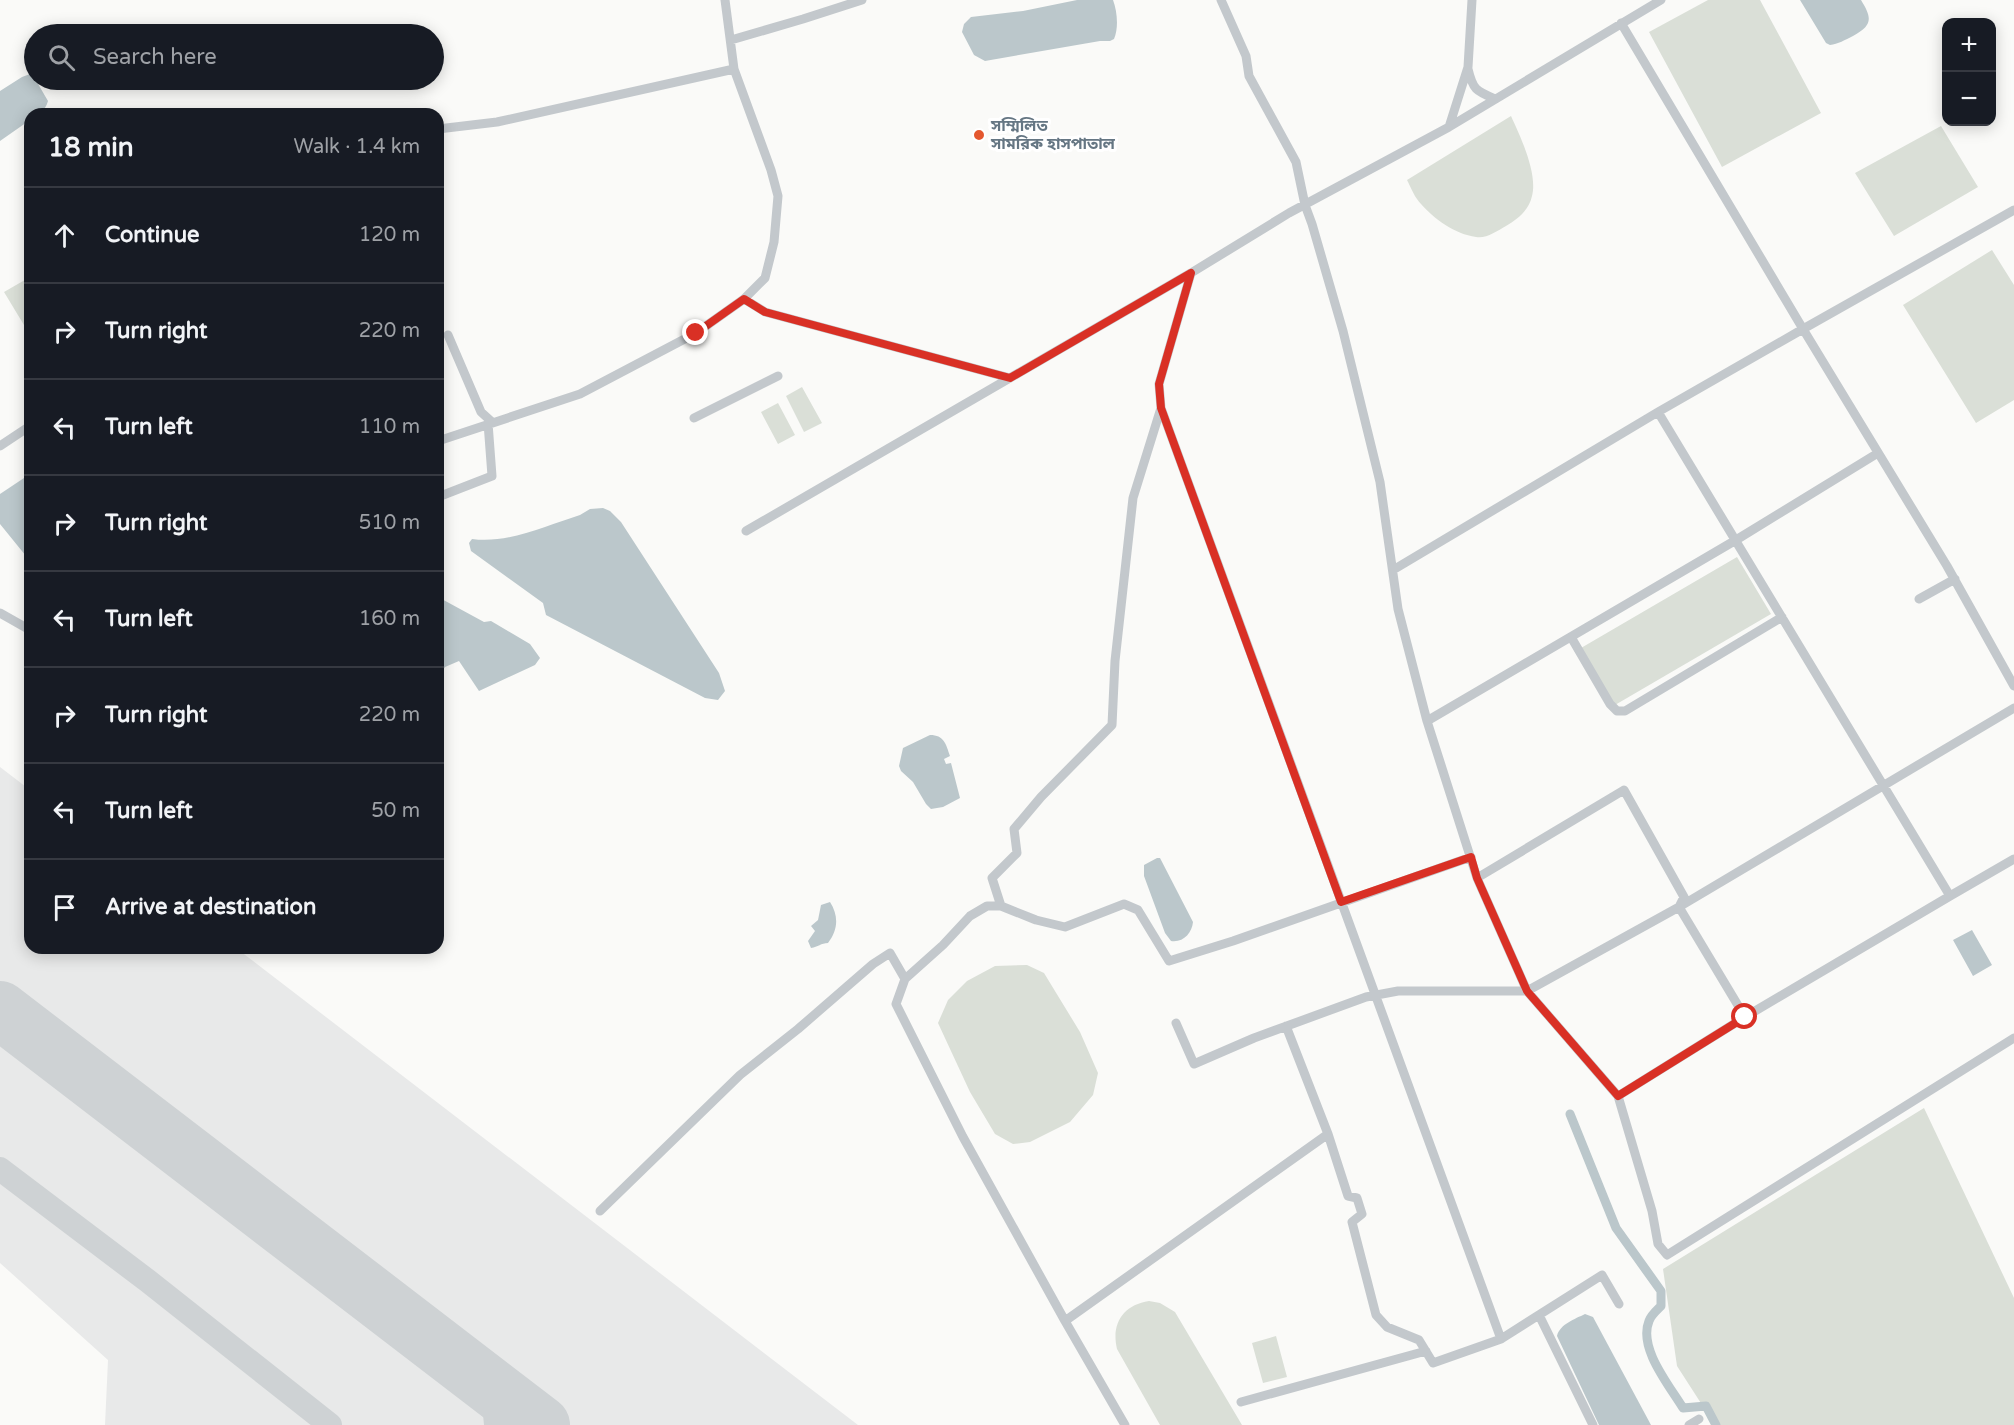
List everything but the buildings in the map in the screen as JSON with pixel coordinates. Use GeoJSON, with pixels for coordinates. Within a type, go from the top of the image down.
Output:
{"type":"FeatureCollection","features":[{"type":"Feature","properties":{"kind":"street"},"geometry":{"type":"LineString","coordinates":[[444,439],[580,394],[696,333],[744,299],[765,278],[774,242],[778,196],[771,170],[734,69],[725,0]]}},
{"type":"Feature","properties":{"kind":"street"},"geometry":{"type":"LineString","coordinates":[[731,40],[803,20],[862,0]]}},
{"type":"Feature","properties":{"kind":"street"},"geometry":{"type":"LineString","coordinates":[[1221,0],[1246,56],[1249,76],[1296,162],[1305,204],[1343,331],[1380,482],[1398,609],[1427,721],[1477,878],[1527,991],[1618,1096],[1652,1211],[1658,1244],[1667,1255],[2014,1038]]}},
{"type":"Feature","properties":{"kind":"street"},"geometry":{"type":"LineString","coordinates":[[1449,127],[1468,67],[1472,0]]}},
{"type":"Feature","properties":{"kind":"street"},"geometry":{"type":"LineString","coordinates":[[746,531],[1191,273],[1305,204],[1449,127],[1660,0]]}},
{"type":"Feature","properties":{"kind":"street"},"geometry":{"type":"LineString","coordinates":[[1621,23],[1954,579],[2014,686]]}},
{"type":"Feature","properties":{"kind":"street"},"geometry":{"type":"LineString","coordinates":[[1468,67],[1472,86],[1495,99]]}},
{"type":"Feature","properties":{"kind":"street"},"geometry":{"type":"LineString","coordinates":[[444,128],[497,122],[734,69]]}},
{"type":"Feature","properties":{"kind":"street"},"geometry":{"type":"LineString","coordinates":[[1393,570],[1658,412],[2014,210]]}},
{"type":"Feature","properties":{"kind":"street"},"geometry":{"type":"LineString","coordinates":[[1191,273],[1159,384],[1161,408],[1501,1339]]}},
{"type":"Feature","properties":{"kind":"street"},"geometry":{"type":"LineString","coordinates":[[744,299],[765,312],[1010,378]]}},
{"type":"Feature","properties":{"kind":"street"},"geometry":{"type":"LineString","coordinates":[[444,495],[492,476],[490,422],[481,412],[448,335]]}},
{"type":"Feature","properties":{"kind":"street"},"geometry":{"type":"LineString","coordinates":[[694,418],[778,376]]}},
{"type":"Feature","properties":{"kind":"street"},"geometry":{"type":"LineString","coordinates":[[1001,906],[992,878],[1017,853],[1014,829],[1041,797],[1112,725],[1115,662],[1133,498],[1161,408]]}},
{"type":"Feature","properties":{"kind":"street"},"geometry":{"type":"LineString","coordinates":[[1658,412],[1950,896]]}},
{"type":"Feature","properties":{"kind":"street"},"geometry":{"type":"LineString","coordinates":[[0,446],[24,430]]}},
{"type":"Feature","properties":{"kind":"street"},"geometry":{"type":"LineString","coordinates":[[1427,721],[1736,540],[1878,453]]}},
{"type":"Feature","properties":{"kind":"street"},"geometry":{"type":"LineString","coordinates":[[1919,599],[1954,579]]}},
{"type":"Feature","properties":{"kind":"street"},"geometry":{"type":"LineString","coordinates":[[0,613],[24,627]]}},
{"type":"Feature","properties":{"kind":"street"},"geometry":{"type":"LineString","coordinates":[[1571,637],[1610,704],[1617,711],[1625,711],[1782,617]]}},
{"type":"Feature","properties":{"kind":"street"},"geometry":{"type":"LineString","coordinates":[[1176,1023],[1194,1064],[1286,1026],[1366,997],[1398,991],[1527,991],[1679,907],[2014,708]]}},
{"type":"Feature","properties":{"kind":"street"},"geometry":{"type":"LineString","coordinates":[[1477,878],[1624,790],[1684,897],[1679,907]]}},
{"type":"Feature","properties":{"kind":"street"},"geometry":{"type":"LineString","coordinates":[[1125,1425],[963,1137],[896,1004],[905,979],[943,945],[970,916],[987,906],[1001,906],[1036,920],[1065,927],[1124,904],[1138,910],[1168,961],[1233,941],[1471,857]]}},
{"type":"Feature","properties":{"kind":"street"},"geometry":{"type":"LineString","coordinates":[[1618,1096],[1745,1017],[2014,859]]}},
{"type":"Feature","properties":{"kind":"street"},"geometry":{"type":"LineString","coordinates":[[1679,907],[1745,1017]]}},
{"type":"Feature","properties":{"kind":"street"},"geometry":{"type":"LineString","coordinates":[[600,1211],[740,1075],[798,1029],[873,964],[890,953],[905,979]]}},
{"type":"Feature","properties":{"kind":"street"},"geometry":{"type":"LineString","coordinates":[[1286,1026],[1328,1134],[1348,1196],[1357,1198],[1362,1214],[1352,1222],[1376,1315],[1387,1327],[1419,1340],[1433,1363],[1501,1339],[1602,1275],[1619,1304]]}},
{"type":"Feature","properties":{"kind":"street"},"geometry":{"type":"LineString","coordinates":[[1065,1321],[1328,1134]]}},
{"type":"Feature","properties":{"kind":"street"},"geometry":{"type":"LineString","coordinates":[[1539,1315],[1593,1425]]}},
{"type":"Feature","properties":{"kind":"street"},"geometry":{"type":"LineString","coordinates":[[1241,1402],[1426,1351]]}},
{"type":"Feature","properties":{"kind":"street"},"geometry":{"type":"LineString","coordinates":[[1689,1425],[1699,1419]]}},
{"type":"Feature","properties":{"kind":"shaded area"},"geometry":{"type":"Polygon","coordinates":[[[1077,0],[1113,0],[1117,19],[1114,39],[985,61],[974,55],[962,32],[964,24],[971,17],[1023,11],[1077,0]]]}},
{"type":"Feature","properties":{"kind":"shaded area"},"geometry":{"type":"Polygon","coordinates":[[[1708,0],[1760,0],[1821,113],[1722,167],[1649,32],[1708,0]]]}},
{"type":"Feature","properties":{"kind":"shaded area"},"geometry":{"type":"Polygon","coordinates":[[[1800,0],[1861,0],[1869,21],[1860,32],[1830,45],[1826,43],[1800,0]]]}},
{"type":"Feature","properties":{"kind":"shaded area"},"geometry":{"type":"Polygon","coordinates":[[[24,76],[24,90],[42,90],[48,101],[47,104],[44,108],[24,108],[24,124],[0,141],[0,91],[24,76]]]}},
{"type":"Feature","properties":{"kind":"shaded area"},"geometry":{"type":"Polygon","coordinates":[[[1511,116],[1527,155],[1533,177],[1532,196],[1528,206],[1515,220],[1488,236],[1476,237],[1453,229],[1432,215],[1421,204],[1407,180],[1511,116]]]}},
{"type":"Feature","properties":{"kind":"shaded area"},"geometry":{"type":"Polygon","coordinates":[[[1941,126],[1978,187],[1894,236],[1855,173],[1941,126]]]}},
{"type":"Feature","properties":{"kind":"shaded area"},"geometry":{"type":"Polygon","coordinates":[[[1992,250],[2014,285],[2014,400],[1976,423],[1903,305],[1992,250]]]}},
{"type":"Feature","properties":{"kind":"shaded area"},"geometry":{"type":"Polygon","coordinates":[[[24,280],[24,325],[4,292],[24,280]]]}},
{"type":"Feature","properties":{"kind":"shaded area"},"geometry":{"type":"Polygon","coordinates":[[[802,387],[822,423],[804,432],[786,396],[802,387]]]}},
{"type":"Feature","properties":{"kind":"shaded area"},"geometry":{"type":"Polygon","coordinates":[[[778,403],[795,435],[778,444],[761,412],[778,403]]]}},
{"type":"Feature","properties":{"kind":"shaded area"},"geometry":{"type":"Polygon","coordinates":[[[24,478],[24,554],[0,524],[0,494],[24,478]]]}},
{"type":"Feature","properties":{"kind":"shaded area"},"geometry":{"type":"Polygon","coordinates":[[[603,508],[610,511],[621,522],[719,673],[725,691],[718,700],[705,698],[546,615],[543,603],[471,551],[469,543],[472,539],[513,537],[580,515],[590,509],[603,508]]]}},
{"type":"Feature","properties":{"kind":"shaded area"},"geometry":{"type":"Polygon","coordinates":[[[1737,557],[1771,614],[1615,705],[1581,648],[1737,557]]]}},
{"type":"Feature","properties":{"kind":"shaded area"},"geometry":{"type":"Polygon","coordinates":[[[444,600],[484,622],[491,621],[530,644],[540,658],[535,665],[479,691],[459,661],[445,667],[444,600]]]}},
{"type":"Feature","properties":{"kind":"shaded area"},"geometry":{"type":"Polygon","coordinates":[[[930,735],[941,738],[946,744],[950,756],[944,759],[946,764],[951,763],[960,798],[943,807],[931,809],[899,766],[903,748],[930,735]]]}},
{"type":"Feature","properties":{"kind":"shaded area"},"geometry":{"type":"Polygon","coordinates":[[[0,767],[24,785],[24,954],[244,954],[858,1425],[105,1425],[108,1360],[0,1263],[0,767]]]}},
{"type":"Feature","properties":{"kind":"shaded area"},"geometry":{"type":"Polygon","coordinates":[[[1160,858],[1193,922],[1189,933],[1183,939],[1171,941],[1165,933],[1144,876],[1144,865],[1160,858]]]}},
{"type":"Feature","properties":{"kind":"shaded area"},"geometry":{"type":"Polygon","coordinates":[[[830,902],[836,918],[834,933],[828,943],[811,948],[808,941],[815,931],[811,926],[818,920],[821,905],[830,902]]]}},
{"type":"Feature","properties":{"kind":"shaded area"},"geometry":{"type":"Polygon","coordinates":[[[1972,930],[1992,965],[1973,976],[1953,940],[1972,930]]]}},
{"type":"Feature","properties":{"kind":"shaded area"},"geometry":{"type":"Polygon","coordinates":[[[1027,965],[1044,973],[1080,1032],[1098,1073],[1093,1095],[1070,1122],[1030,1142],[1013,1144],[995,1134],[970,1092],[938,1023],[948,1000],[967,981],[995,966],[1027,965]]]}},
{"type":"Feature","properties":{"kind":"shaded area"},"geometry":{"type":"Polygon","coordinates":[[[1924,1108],[2014,1298],[2014,1425],[1715,1425],[1677,1366],[1663,1269],[1924,1108]]]}},
{"type":"Feature","properties":{"kind":"shaded area"},"geometry":{"type":"Polygon","coordinates":[[[1149,1301],[1160,1303],[1175,1312],[1242,1425],[1160,1425],[1117,1349],[1116,1340],[1118,1324],[1126,1311],[1149,1301]]]}},
{"type":"Feature","properties":{"kind":"shaded area"},"geometry":{"type":"Polygon","coordinates":[[[1585,1314],[1593,1317],[1651,1425],[1599,1425],[1557,1336],[1565,1325],[1585,1314]]]}},
{"type":"Feature","properties":{"kind":"shaded area"},"geometry":{"type":"Polygon","coordinates":[[[1276,1336],[1287,1377],[1263,1383],[1252,1343],[1276,1336]]]}},
{"type":"Feature","properties":{"kind":"waterway"},"geometry":{"type":"LineString","coordinates":[[1570,1114],[1616,1228],[1661,1291],[1661,1306],[1650,1319],[1647,1332],[1651,1354],[1683,1408],[1706,1406],[1716,1425]]}},
{"type":"Feature","properties":{"kind":"taxiway"},"geometry":{"type":"LineString","coordinates":[[0,1169],[148,1281],[330,1425]]}},
{"type":"Feature","properties":{"kind":"taxiway"},"geometry":{"type":"LineString","coordinates":[[483,1381],[494,1407],[496,1425]]}},
{"type":"Feature","properties":{"kind":"runway"},"geometry":{"type":"LineString","coordinates":[[0,1010],[541,1425]]}},
{"type":"Feature","properties":{"kind":"place","name":"সম্মিলিত সামরিক হাসপাতাল"},"geometry":{"type":"Point","coordinates":[979,135]}},
{"type":"Feature","properties":{"kind":"route"},"geometry":{"type":"LineString","coordinates":[[696,333],[744,299],[765,312],[1010,378],[1191,273],[1159,384],[1161,408],[1341,902],[1471,857],[1477,878],[1527,991],[1618,1096],[1745,1017]]}}]}
